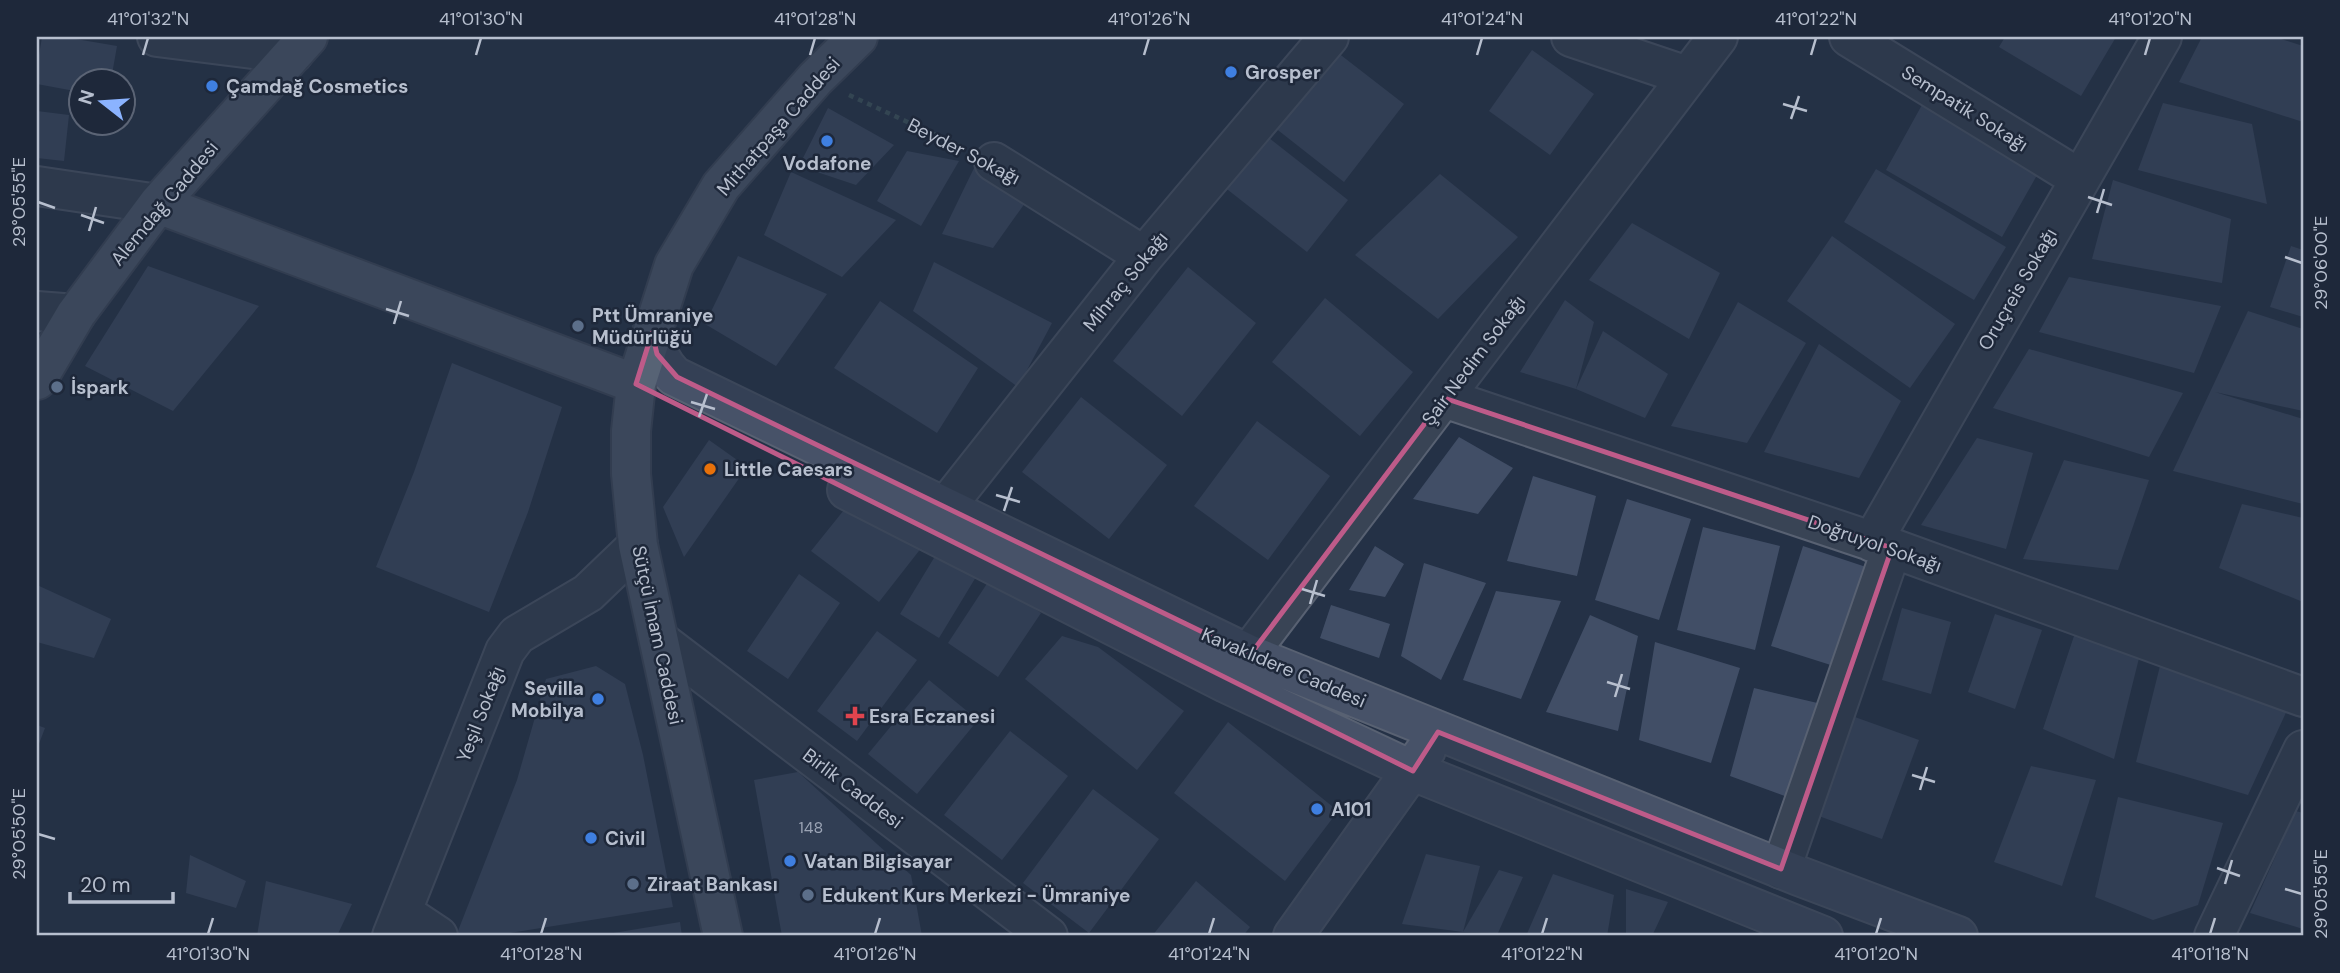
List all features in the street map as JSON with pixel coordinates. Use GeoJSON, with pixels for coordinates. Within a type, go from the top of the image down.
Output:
{"type":"FeatureCollection","features":[{"type":"Feature","properties":{"kind":"main road","name":"Mithatpaşa Caddesi"},"geometry":{"type":"LineString","coordinates":[[652,333],[674,265],[721,186],[815,79],[858,37]]}},
{"type":"Feature","properties":{"kind":"main road","name":"Alemdağ Caddesi"},"geometry":{"type":"LineString","coordinates":[[37,380],[76,314],[158,204],[300,46]]}},
{"type":"Feature","properties":{"kind":"main road"},"geometry":{"type":"LineString","coordinates":[[158,204],[636,384]]}},
{"type":"Feature","properties":{"kind":"main road","name":"Sütçü İmam Caddesi"},"geometry":{"type":"LineString","coordinates":[[652,333],[636,384],[631,431],[631,474],[638,545],[723,936]]}},
{"type":"Feature","properties":{"kind":"main road","name":"Kavaklıdere Caddesi"},"geometry":{"type":"LineString","coordinates":[[652,333],[657,354],[674,376],[938,521]]}},
{"type":"Feature","properties":{"kind":"main road","name":"Kavaklıdere Caddesi"},"geometry":{"type":"LineString","coordinates":[[636,384],[938,521],[1238,669],[1413,771],[1823,936]]}},
{"type":"Feature","properties":{"kind":"main road","name":"Kavaklıdere Caddesi"},"geometry":{"type":"LineString","coordinates":[[1238,669],[1438,732],[1781,869],[1958,936]]}},
{"type":"Feature","properties":{"kind":"main road"},"geometry":{"type":"LineString","coordinates":[[1293,936],[1413,771],[1438,732]]}},
{"type":"Feature","properties":{"kind":"street"},"geometry":{"type":"LineString","coordinates":[[157,37],[300,46]]}},
{"type":"Feature","properties":{"kind":"street","name":"Mihraç Sokağı"},"geometry":{"type":"LineString","coordinates":[[938,521],[1143,256],[1329,37]]}},
{"type":"Feature","properties":{"kind":"street"},"geometry":{"type":"LineString","coordinates":[[1571,37],[1687,76]]}},
{"type":"Feature","properties":{"kind":"street","name":"Şair Nedim Sokağı"},"geometry":{"type":"LineString","coordinates":[[1238,669],[1718,37]]}},
{"type":"Feature","properties":{"kind":"street","name":"Sempatik Sokağı"},"geometry":{"type":"LineString","coordinates":[[1849,37],[2080,178]]}},
{"type":"Feature","properties":{"kind":"street","name":"Oruçreis Sokağı"},"geometry":{"type":"LineString","coordinates":[[1781,869],[1882,545],[2080,178],[2162,37]]}},
{"type":"Feature","properties":{"kind":"street","name":"Beyder Sokağı"},"geometry":{"type":"LineString","coordinates":[[994,162],[1143,256]]}},
{"type":"Feature","properties":{"kind":"street"},"geometry":{"type":"LineString","coordinates":[[37,186],[158,204]]}},
{"type":"Feature","properties":{"kind":"street"},"geometry":{"type":"LineString","coordinates":[[37,311],[76,314]]}},
{"type":"Feature","properties":{"kind":"street","name":"Doğruyol Sokağı"},"geometry":{"type":"LineString","coordinates":[[1444,398],[1882,545],[2303,697]]}},
{"type":"Feature","properties":{"kind":"street","name":"Yeşil Sokağı"},"geometry":{"type":"LineString","coordinates":[[397,924],[505,651],[517,635],[588,593],[638,545]]}},
{"type":"Feature","properties":{"kind":"street","name":"Birlik Caddesi"},"geometry":{"type":"LineString","coordinates":[[659,640],[1048,936]]}},
{"type":"Feature","properties":{"kind":"street"},"geometry":{"type":"LineString","coordinates":[[2214,936],[2303,750]]}},
{"type":"Feature","properties":{"kind":"street"},"geometry":{"type":"LineString","coordinates":[[397,924],[438,936]]}},
{"type":"Feature","properties":{"kind":"path","name":"Beyder Sokağı"},"geometry":{"type":"LineString","coordinates":[[815,79],[994,162]]}},
{"type":"Feature","properties":{"kind":"highlighted area"},"geometry":{"type":"Polygon","coordinates":[[[652,333],[657,354],[677,377],[1250,655],[1444,398],[1892,548],[1781,869],[1438,732],[1413,771],[636,384],[652,333]]]}},
{"type":"Feature","properties":{"kind":"building"},"geometry":{"type":"Polygon","coordinates":[[[42,37],[64,37],[117,46],[113,66],[66,66],[66,89],[37,84],[42,37]]]}},
{"type":"Feature","properties":{"kind":"building"},"geometry":{"type":"Polygon","coordinates":[[[2005,37],[2116,37],[2081,96],[1999,47],[2005,37]]]}},
{"type":"Feature","properties":{"kind":"building"},"geometry":{"type":"Polygon","coordinates":[[[2202,37],[2275,37],[2303,46],[2303,122],[2179,82],[2202,37]]]}},
{"type":"Feature","properties":{"kind":"building"},"geometry":{"type":"Polygon","coordinates":[[[1333,49],[1404,104],[1344,182],[1274,127],[1333,49]]]}},
{"type":"Feature","properties":{"kind":"building"},"geometry":{"type":"Polygon","coordinates":[[[1532,50],[1594,94],[1550,155],[1489,111],[1532,50]]]}},
{"type":"Feature","properties":{"kind":"building"},"geometry":{"type":"Polygon","coordinates":[[[1928,94],[2045,161],[2002,237],[1886,170],[1928,94]]]}},
{"type":"Feature","properties":{"kind":"building"},"geometry":{"type":"Polygon","coordinates":[[[2163,103],[2252,124],[2267,204],[2138,170],[2163,103]]]}},
{"type":"Feature","properties":{"kind":"building"},"geometry":{"type":"Polygon","coordinates":[[[828,108],[894,145],[856,185],[799,166],[828,108]]]}},
{"type":"Feature","properties":{"kind":"building"},"geometry":{"type":"Polygon","coordinates":[[[37,111],[66,115],[64,161],[37,158],[37,111]]]}},
{"type":"Feature","properties":{"kind":"building"},"geometry":{"type":"Polygon","coordinates":[[[1264,134],[1348,200],[1307,252],[1223,186],[1264,134]]]}},
{"type":"Feature","properties":{"kind":"building"},"geometry":{"type":"Polygon","coordinates":[[[907,151],[959,161],[921,226],[877,201],[907,151]]]}},
{"type":"Feature","properties":{"kind":"building"},"geometry":{"type":"Polygon","coordinates":[[[975,166],[1030,196],[993,248],[942,234],[975,166]]]}},
{"type":"Feature","properties":{"kind":"building"},"geometry":{"type":"Polygon","coordinates":[[[1876,169],[2006,247],[1974,300],[1844,222],[1876,169]]]}},
{"type":"Feature","properties":{"kind":"building"},"geometry":{"type":"Polygon","coordinates":[[[791,172],[896,220],[842,277],[764,235],[791,172]]]}},
{"type":"Feature","properties":{"kind":"building"},"geometry":{"type":"Polygon","coordinates":[[[1440,174],[1518,237],[1438,319],[1355,255],[1440,174]]]}},
{"type":"Feature","properties":{"kind":"building"},"geometry":{"type":"Polygon","coordinates":[[[2113,180],[2231,219],[2222,283],[2092,259],[2113,180]]]}},
{"type":"Feature","properties":{"kind":"building"},"geometry":{"type":"Polygon","coordinates":[[[1632,223],[1720,273],[1689,339],[1589,280],[1632,223]]]}},
{"type":"Feature","properties":{"kind":"building"},"geometry":{"type":"Polygon","coordinates":[[[1832,236],[1955,324],[1910,388],[1787,301],[1832,236]]]}},
{"type":"Feature","properties":{"kind":"building"},"geometry":{"type":"Polygon","coordinates":[[[2291,246],[2303,250],[2303,317],[2270,307],[2291,246]]]}},
{"type":"Feature","properties":{"kind":"building"},"geometry":{"type":"Polygon","coordinates":[[[738,256],[827,294],[776,366],[705,324],[738,256]]]}},
{"type":"Feature","properties":{"kind":"building"},"geometry":{"type":"Polygon","coordinates":[[[934,262],[1052,323],[1018,387],[913,311],[934,262]]]}},
{"type":"Feature","properties":{"kind":"building"},"geometry":{"type":"Polygon","coordinates":[[[148,266],[259,306],[173,411],[85,366],[148,266]]]}},
{"type":"Feature","properties":{"kind":"building"},"geometry":{"type":"Polygon","coordinates":[[[1188,267],[1256,323],[1182,416],[1113,361],[1188,267]]]}},
{"type":"Feature","properties":{"kind":"building"},"geometry":{"type":"Polygon","coordinates":[[[2069,277],[2221,306],[2194,373],[2039,332],[2069,277]]]}},
{"type":"Feature","properties":{"kind":"building"},"geometry":{"type":"Polygon","coordinates":[[[1325,298],[1413,372],[1360,436],[1272,362],[1325,298]]]}},
{"type":"Feature","properties":{"kind":"building"},"geometry":{"type":"Polygon","coordinates":[[[1565,300],[1594,322],[1576,389],[1520,372],[1565,300]]]}},
{"type":"Feature","properties":{"kind":"building"},"geometry":{"type":"Polygon","coordinates":[[[880,301],[978,368],[937,433],[834,368],[880,301]]]}},
{"type":"Feature","properties":{"kind":"building"},"geometry":{"type":"Polygon","coordinates":[[[1738,302],[1806,343],[1747,443],[1671,426],[1738,302]]]}},
{"type":"Feature","properties":{"kind":"building"},"geometry":{"type":"Polygon","coordinates":[[[2248,311],[2303,329],[2303,411],[2215,392],[2303,419],[2303,504],[2173,471],[2248,311]]]}},
{"type":"Feature","properties":{"kind":"building"},"geometry":{"type":"Polygon","coordinates":[[[1603,331],[1668,374],[1645,418],[1576,389],[1603,331]]]}},
{"type":"Feature","properties":{"kind":"building"},"geometry":{"type":"Polygon","coordinates":[[[1819,344],[1901,401],[1859,478],[1764,452],[1819,344]]]}},
{"type":"Feature","properties":{"kind":"building"},"geometry":{"type":"Polygon","coordinates":[[[2029,349],[2183,393],[2149,457],[1993,408],[2029,349]]]}},
{"type":"Feature","properties":{"kind":"building"},"geometry":{"type":"Polygon","coordinates":[[[452,363],[562,407],[528,512],[489,612],[376,567],[414,472],[452,363]]]}},
{"type":"Feature","properties":{"kind":"building"},"geometry":{"type":"Polygon","coordinates":[[[1081,397],[1167,465],[1109,539],[1022,472],[1081,397]]]}},
{"type":"Feature","properties":{"kind":"building"},"geometry":{"type":"Polygon","coordinates":[[[1257,421],[1330,476],[1268,560],[1194,506],[1257,421]]]}},
{"type":"Feature","properties":{"kind":"building"},"geometry":{"type":"Polygon","coordinates":[[[1459,437],[1513,468],[1478,514],[1413,499],[1459,437]]]}},
{"type":"Feature","properties":{"kind":"building"},"geometry":{"type":"Polygon","coordinates":[[[1977,438],[2033,453],[2006,549],[1921,525],[1977,438]]]}},
{"type":"Feature","properties":{"kind":"building"},"geometry":{"type":"Polygon","coordinates":[[[709,440],[747,467],[684,557],[663,507],[709,440]]]}},
{"type":"Feature","properties":{"kind":"building"},"geometry":{"type":"Polygon","coordinates":[[[2064,460],[2149,480],[2118,570],[2023,559],[2064,460]]]}},
{"type":"Feature","properties":{"kind":"building"},"geometry":{"type":"Polygon","coordinates":[[[1533,476],[1596,496],[1577,576],[1507,561],[1533,476]]]}},
{"type":"Feature","properties":{"kind":"building"},"geometry":{"type":"Polygon","coordinates":[[[1627,499],[1691,519],[1659,620],[1595,600],[1627,499]]]}},
{"type":"Feature","properties":{"kind":"building"},"geometry":{"type":"Polygon","coordinates":[[[852,500],[922,547],[879,602],[811,551],[852,500]]]}},
{"type":"Feature","properties":{"kind":"building"},"geometry":{"type":"Polygon","coordinates":[[[2242,504],[2303,518],[2303,602],[2219,568],[2242,504]]]}},
{"type":"Feature","properties":{"kind":"building"},"geometry":{"type":"Polygon","coordinates":[[[1703,527],[1780,546],[1755,650],[1677,630],[1703,527]]]}},
{"type":"Feature","properties":{"kind":"building"},"geometry":{"type":"Polygon","coordinates":[[[1375,546],[1404,564],[1385,597],[1349,590],[1375,546]]]}},
{"type":"Feature","properties":{"kind":"building"},"geometry":{"type":"Polygon","coordinates":[[[1803,546],[1869,568],[1837,667],[1771,646],[1803,546]]]}},
{"type":"Feature","properties":{"kind":"building"},"geometry":{"type":"Polygon","coordinates":[[[940,548],[979,572],[939,638],[900,614],[940,548]]]}},
{"type":"Feature","properties":{"kind":"building"},"geometry":{"type":"Polygon","coordinates":[[[1424,563],[1486,583],[1441,680],[1401,656],[1424,563]]]}},
{"type":"Feature","properties":{"kind":"building"},"geometry":{"type":"Polygon","coordinates":[[[799,574],[840,603],[788,679],[747,651],[799,574]]]}},
{"type":"Feature","properties":{"kind":"building"},"geometry":{"type":"Polygon","coordinates":[[[990,579],[1041,613],[998,677],[948,643],[990,579]]]}},
{"type":"Feature","properties":{"kind":"building"},"geometry":{"type":"Polygon","coordinates":[[[37,585],[111,619],[94,658],[37,642],[37,585]]]}},
{"type":"Feature","properties":{"kind":"building"},"geometry":{"type":"Polygon","coordinates":[[[1496,591],[1561,601],[1521,699],[1463,680],[1496,591]]]}},
{"type":"Feature","properties":{"kind":"building"},"geometry":{"type":"Polygon","coordinates":[[[1331,605],[1390,624],[1379,658],[1320,638],[1331,605]]]}},
{"type":"Feature","properties":{"kind":"building"},"geometry":{"type":"Polygon","coordinates":[[[1902,608],[1951,622],[1931,694],[1882,680],[1902,608]]]}},
{"type":"Feature","properties":{"kind":"building"},"geometry":{"type":"Polygon","coordinates":[[[1995,614],[2042,630],[2015,709],[1968,692],[1995,614]]]}},
{"type":"Feature","properties":{"kind":"building"},"geometry":{"type":"Polygon","coordinates":[[[1590,615],[1638,636],[1618,731],[1546,712],[1590,615]]]}},
{"type":"Feature","properties":{"kind":"building"},"geometry":{"type":"Polygon","coordinates":[[[877,631],[917,660],[857,741],[817,711],[877,631]]]}},
{"type":"Feature","properties":{"kind":"building"},"geometry":{"type":"Polygon","coordinates":[[[2075,633],[2140,654],[2114,759],[2043,729],[2075,633]]]}},
{"type":"Feature","properties":{"kind":"building"},"geometry":{"type":"Polygon","coordinates":[[[1062,636],[1098,647],[1184,711],[1137,770],[1025,679],[1062,636]]]}},
{"type":"Feature","properties":{"kind":"building"},"geometry":{"type":"Polygon","coordinates":[[[1655,642],[1740,668],[1711,763],[1639,740],[1655,642]]]}},
{"type":"Feature","properties":{"kind":"building"},"geometry":{"type":"Polygon","coordinates":[[[2162,658],[2290,704],[2248,795],[2136,762],[2162,658]]]}},
{"type":"Feature","properties":{"kind":"building"},"geometry":{"type":"Polygon","coordinates":[[[596,666],[625,684],[643,755],[673,907],[491,936],[456,936],[517,780],[546,679],[596,666]]]}},
{"type":"Feature","properties":{"kind":"building"},"geometry":{"type":"Polygon","coordinates":[[[929,680],[978,720],[917,794],[868,754],[929,680]]]}},
{"type":"Feature","properties":{"kind":"building"},"geometry":{"type":"Polygon","coordinates":[[[1754,688],[1826,705],[1790,798],[1730,776],[1754,688]]]}},
{"type":"Feature","properties":{"kind":"building"},"geometry":{"type":"Polygon","coordinates":[[[1852,716],[1919,740],[1882,839],[1816,815],[1852,716]]]}},
{"type":"Feature","properties":{"kind":"building"},"geometry":{"type":"Polygon","coordinates":[[[1228,722],[1338,811],[1285,881],[1174,793],[1228,722]]]}},
{"type":"Feature","properties":{"kind":"building"},"geometry":{"type":"Polygon","coordinates":[[[37,725],[45,728],[37,749],[37,725]]]}},
{"type":"Feature","properties":{"kind":"building"},"geometry":{"type":"Polygon","coordinates":[[[1010,731],[1068,776],[1002,860],[944,815],[1010,731]]]}},
{"type":"Feature","properties":{"kind":"building"},"geometry":{"type":"Polygon","coordinates":[[[2031,766],[2096,780],[2062,886],[1994,862],[2031,766]]]}},
{"type":"Feature","properties":{"kind":"building"},"geometry":{"type":"Polygon","coordinates":[[[798,772],[911,875],[922,936],[782,936],[754,780],[798,772]]]}},
{"type":"Feature","properties":{"kind":"building"},"geometry":{"type":"Polygon","coordinates":[[[1093,789],[1159,839],[1089,933],[1023,883],[1093,789]]]}},
{"type":"Feature","properties":{"kind":"building"},"geometry":{"type":"Polygon","coordinates":[[[2118,797],[2223,823],[2198,905],[2153,920],[2095,897],[2118,797]]]}},
{"type":"Feature","properties":{"kind":"building"},"geometry":{"type":"Polygon","coordinates":[[[2296,811],[2303,813],[2303,929],[2250,913],[2296,811]]]}},
{"type":"Feature","properties":{"kind":"building"},"geometry":{"type":"Polygon","coordinates":[[[1426,854],[1480,866],[1463,932],[1402,924],[1426,854]]]}},
{"type":"Feature","properties":{"kind":"building"},"geometry":{"type":"Polygon","coordinates":[[[190,855],[246,881],[236,908],[186,893],[190,855]]]}},
{"type":"Feature","properties":{"kind":"building"},"geometry":{"type":"Polygon","coordinates":[[[1499,870],[1523,877],[1498,933],[1463,932],[1499,870]]]}},
{"type":"Feature","properties":{"kind":"building"},"geometry":{"type":"Polygon","coordinates":[[[1553,874],[1614,895],[1607,936],[1526,936],[1553,874]]]}},
{"type":"Feature","properties":{"kind":"building"},"geometry":{"type":"Polygon","coordinates":[[[266,881],[352,904],[337,936],[257,936],[266,881]]]}},
{"type":"Feature","properties":{"kind":"building"},"geometry":{"type":"Polygon","coordinates":[[[1196,881],[1250,927],[1243,936],[1152,936],[1196,881]]]}},
{"type":"Feature","properties":{"kind":"building"},"geometry":{"type":"Polygon","coordinates":[[[1626,889],[1668,902],[1652,936],[1626,934],[1626,889]]]}},
{"type":"Feature","properties":{"kind":"building"},"geometry":{"type":"Polygon","coordinates":[[[680,922],[682,936],[601,936],[601,935],[680,922]]]}},
{"type":"Feature","properties":{"kind":"place","name":"Grosper"},"geometry":{"type":"Point","coordinates":[1231,72]}},
{"type":"Feature","properties":{"kind":"place","name":"Çamdağ Cosmetics"},"geometry":{"type":"Point","coordinates":[212,86]}},
{"type":"Feature","properties":{"kind":"place","name":"Vodafone"},"geometry":{"type":"Point","coordinates":[827,141]}},
{"type":"Feature","properties":{"kind":"place","name":"Ptt Ümraniye Müdürlüğü"},"geometry":{"type":"Point","coordinates":[578,326]}},
{"type":"Feature","properties":{"kind":"place","name":"İspark"},"geometry":{"type":"Point","coordinates":[57,387]}},
{"type":"Feature","properties":{"kind":"place","name":"Little Caesars"},"geometry":{"type":"Point","coordinates":[710,469]}},
{"type":"Feature","properties":{"kind":"place","name":"Sevilla Mobilya"},"geometry":{"type":"Point","coordinates":[598,699]}},
{"type":"Feature","properties":{"kind":"place","name":"Esra Eczanesi"},"geometry":{"type":"Point","coordinates":[855,716]}},
{"type":"Feature","properties":{"kind":"place","name":"A101"},"geometry":{"type":"Point","coordinates":[1317,809]}},
{"type":"Feature","properties":{"kind":"place","name":"Civil"},"geometry":{"type":"Point","coordinates":[591,838]}},
{"type":"Feature","properties":{"kind":"place","name":"Vatan Bilgisayar"},"geometry":{"type":"Point","coordinates":[790,861]}},
{"type":"Feature","properties":{"kind":"place","name":"Ziraat Bankası"},"geometry":{"type":"Point","coordinates":[633,884]}},
{"type":"Feature","properties":{"kind":"place","name":"Edukent Kurs Merkezi - Ümraniye"},"geometry":{"type":"Point","coordinates":[808,895]}}]}
